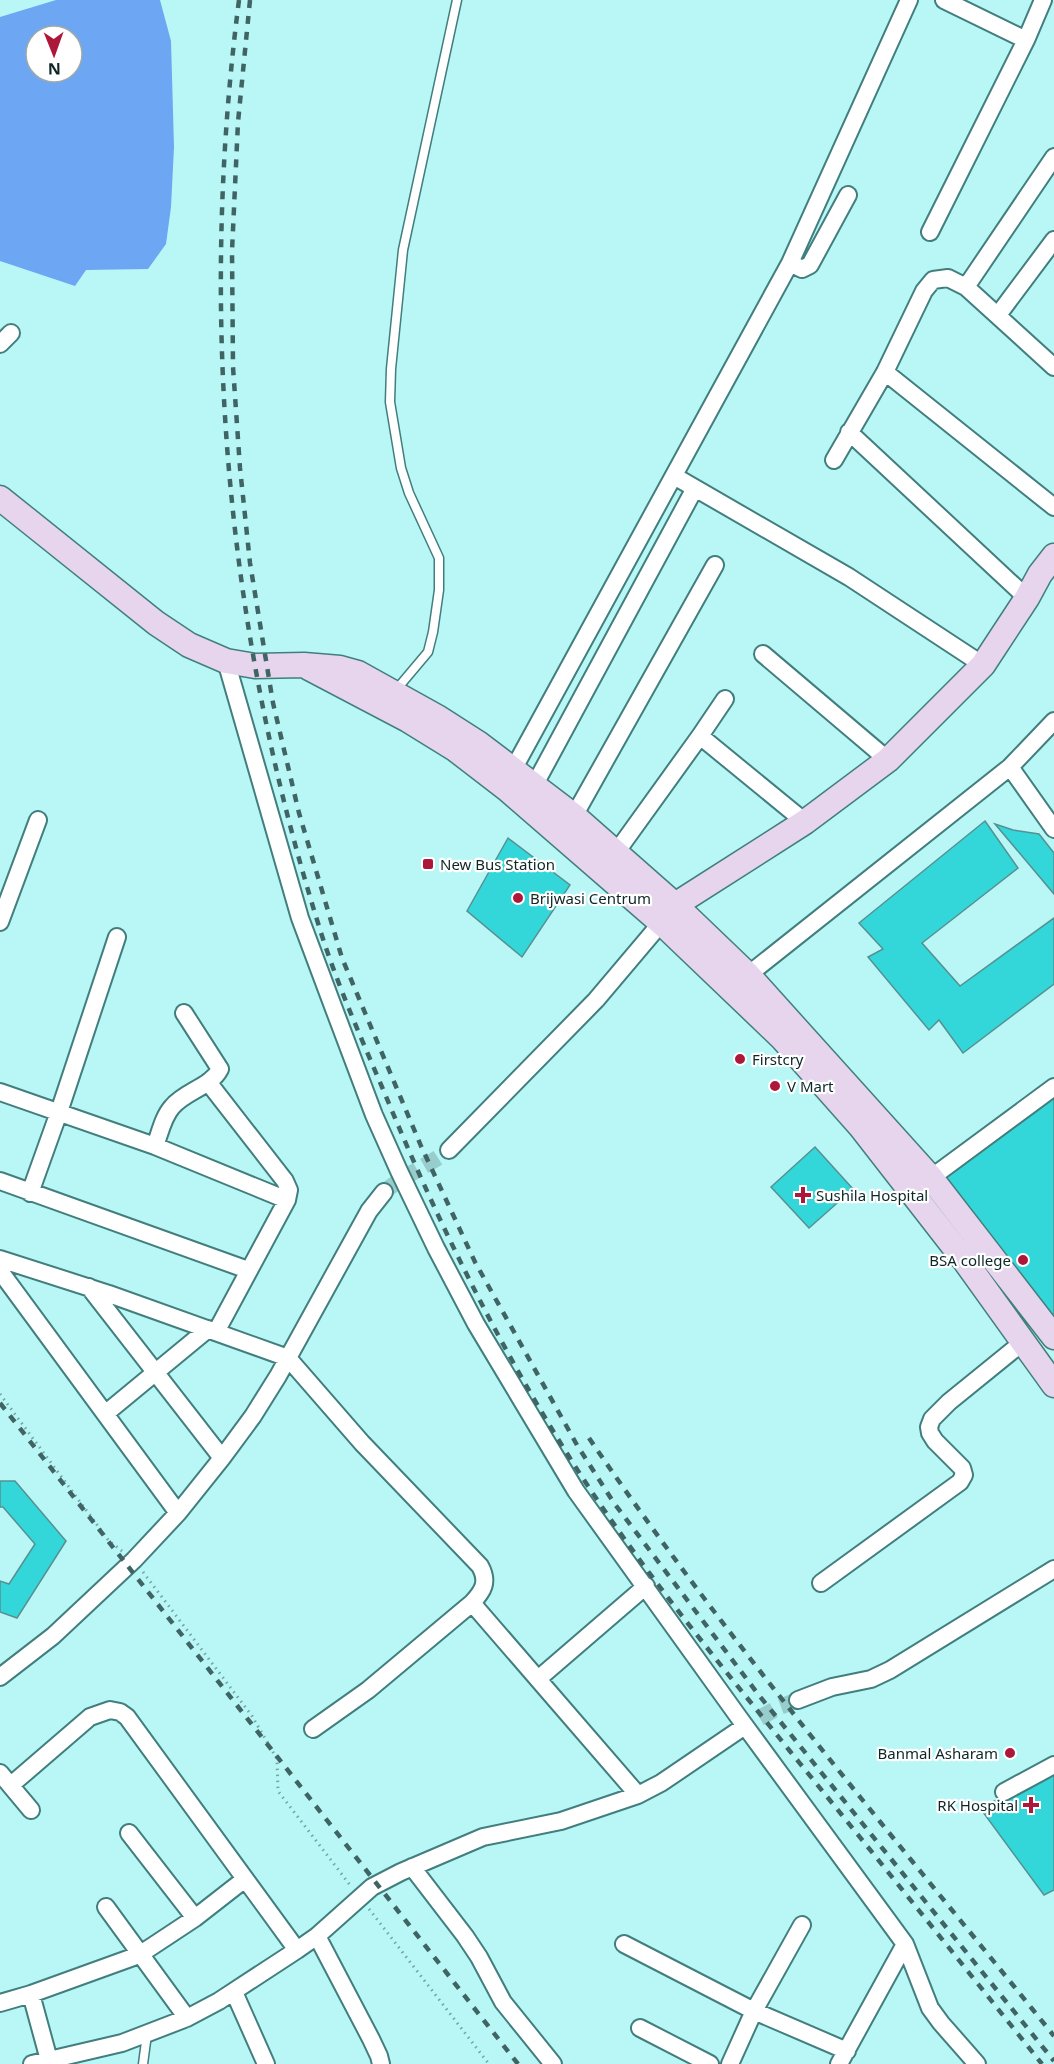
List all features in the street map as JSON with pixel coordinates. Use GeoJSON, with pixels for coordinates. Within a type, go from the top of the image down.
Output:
{"type":"FeatureCollection","features":[{"type":"Feature","properties":{"kind":"main road"},"geometry":{"type":"LineString","coordinates":[[0,498],[156,623],[189,645],[226,661],[255,666],[304,665],[340,668],[358,673],[478,743],[508,778],[668,915],[748,975],[931,1178],[1054,1337]]}},
{"type":"Feature","properties":{"kind":"main road"},"geometry":{"type":"LineString","coordinates":[[668,915],[805,822],[888,760],[983,665],[1040,574],[1054,556]]}},
{"type":"Feature","properties":{"kind":"main road"},"geometry":{"type":"LineString","coordinates":[[304,665],[326,679],[408,720],[508,778],[534,786],[574,816],[615,854],[860,1126],[965,1261],[1054,1385]]}},
{"type":"Feature","properties":{"kind":"street"},"geometry":{"type":"LineString","coordinates":[[508,778],[790,263],[909,0]]}},
{"type":"Feature","properties":{"kind":"street"},"geometry":{"type":"LineString","coordinates":[[944,0],[1026,40]]}},
{"type":"Feature","properties":{"kind":"street"},"geometry":{"type":"LineString","coordinates":[[930,232],[1026,40],[1043,0]]}},
{"type":"Feature","properties":{"kind":"street"},"geometry":{"type":"LineString","coordinates":[[966,287],[1054,157]]}},
{"type":"Feature","properties":{"kind":"street"},"geometry":{"type":"LineString","coordinates":[[790,263],[802,269],[810,265],[848,195]]}},
{"type":"Feature","properties":{"kind":"street"},"geometry":{"type":"LineString","coordinates":[[998,315],[1054,240]]}},
{"type":"Feature","properties":{"kind":"street"},"geometry":{"type":"LineString","coordinates":[[834,460],[885,372],[924,291],[933,280],[948,278],[966,287],[1054,367]]}},
{"type":"Feature","properties":{"kind":"street"},"geometry":{"type":"LineString","coordinates":[[885,372],[1054,507]]}},
{"type":"Feature","properties":{"kind":"street"},"geometry":{"type":"LineString","coordinates":[[849,432],[1027,598]]}},
{"type":"Feature","properties":{"kind":"street"},"geometry":{"type":"LineString","coordinates":[[674,476],[849,577],[983,665]]}},
{"type":"Feature","properties":{"kind":"street"},"geometry":{"type":"LineString","coordinates":[[534,786],[695,488]]}},
{"type":"Feature","properties":{"kind":"street"},"geometry":{"type":"LineString","coordinates":[[574,816],[715,565]]}},
{"type":"Feature","properties":{"kind":"street"},"geometry":{"type":"LineString","coordinates":[[763,654],[888,760]]}},
{"type":"Feature","properties":{"kind":"street"},"geometry":{"type":"LineString","coordinates":[[226,661],[300,918],[374,1115],[436,1248],[476,1324],[576,1491],[905,1944],[930,2008],[940,2023],[977,2064]]}},
{"type":"Feature","properties":{"kind":"street"},"geometry":{"type":"LineString","coordinates":[[615,854],[724,699]]}},
{"type":"Feature","properties":{"kind":"street"},"geometry":{"type":"LineString","coordinates":[[748,975],[1010,767],[1054,721]]}},
{"type":"Feature","properties":{"kind":"street"},"geometry":{"type":"LineString","coordinates":[[700,736],[805,822]]}},
{"type":"Feature","properties":{"kind":"street"},"geometry":{"type":"LineString","coordinates":[[1010,767],[1054,829]]}},
{"type":"Feature","properties":{"kind":"street"},"geometry":{"type":"LineString","coordinates":[[0,922],[38,820]]}},
{"type":"Feature","properties":{"kind":"street"},"geometry":{"type":"LineString","coordinates":[[449,1150],[596,1000],[668,915]]}},
{"type":"Feature","properties":{"kind":"street"},"geometry":{"type":"LineString","coordinates":[[30,1193],[117,938]]}},
{"type":"Feature","properties":{"kind":"street"},"geometry":{"type":"LineString","coordinates":[[155,1146],[165,1115],[173,1106],[208,1082],[220,1069],[184,1013]]}},
{"type":"Feature","properties":{"kind":"street"},"geometry":{"type":"LineString","coordinates":[[105,1414],[212,1331],[286,1200],[289,1190],[285,1181],[208,1082]]}},
{"type":"Feature","properties":{"kind":"street"},"geometry":{"type":"LineString","coordinates":[[911,1192],[1054,1087]]}},
{"type":"Feature","properties":{"kind":"street"},"geometry":{"type":"LineString","coordinates":[[0,1092],[155,1146],[286,1200]]}},
{"type":"Feature","properties":{"kind":"street"},"geometry":{"type":"LineString","coordinates":[[0,1181],[248,1270]]}},
{"type":"Feature","properties":{"kind":"street"},"geometry":{"type":"LineString","coordinates":[[0,1677],[53,1636],[134,1560],[178,1513],[222,1458],[253,1416],[288,1358],[369,1211],[384,1192]]}},
{"type":"Feature","properties":{"kind":"street"},"geometry":{"type":"LineString","coordinates":[[0,1259],[88,1287],[288,1358],[362,1443],[480,1566],[486,1581],[483,1591],[472,1603],[368,1690],[313,1729]]}},
{"type":"Feature","properties":{"kind":"street"},"geometry":{"type":"LineString","coordinates":[[0,1271],[178,1513]]}},
{"type":"Feature","properties":{"kind":"street"},"geometry":{"type":"LineString","coordinates":[[88,1287],[222,1458]]}},
{"type":"Feature","properties":{"kind":"street"},"geometry":{"type":"LineString","coordinates":[[821,1583],[960,1482],[964,1475],[962,1468],[930,1433],[929,1427],[932,1419],[1023,1342]]}},
{"type":"Feature","properties":{"kind":"street"},"geometry":{"type":"LineString","coordinates":[[798,1700],[832,1687],[871,1678],[890,1670],[1054,1569]]}},
{"type":"Feature","properties":{"kind":"street"},"geometry":{"type":"LineString","coordinates":[[538,1679],[646,1586]]}},
{"type":"Feature","properties":{"kind":"street"},"geometry":{"type":"LineString","coordinates":[[472,1603],[638,1795]]}},
{"type":"Feature","properties":{"kind":"street"},"geometry":{"type":"LineString","coordinates":[[32,1810],[5,1779],[90,1717],[110,1710],[120,1712],[127,1717],[297,1950]]}},
{"type":"Feature","properties":{"kind":"street"},"geometry":{"type":"LineString","coordinates":[[32,2064],[122,2043],[187,2018],[234,1992],[297,1950],[361,1899],[372,1887],[412,1867],[483,1837],[561,1821],[638,1795],[661,1783],[739,1730]]}},
{"type":"Feature","properties":{"kind":"street"},"geometry":{"type":"LineString","coordinates":[[1004,1792],[1054,1765]]}},
{"type":"Feature","properties":{"kind":"street"},"geometry":{"type":"LineString","coordinates":[[129,1833],[195,1918]]}},
{"type":"Feature","properties":{"kind":"street"},"geometry":{"type":"LineString","coordinates":[[412,1867],[465,1936],[503,2002],[553,2064]]}},
{"type":"Feature","properties":{"kind":"street"},"geometry":{"type":"LineString","coordinates":[[0,2003],[139,1955],[195,1918],[245,1879]]}},
{"type":"Feature","properties":{"kind":"street"},"geometry":{"type":"LineString","coordinates":[[106,1907],[187,2018]]}},
{"type":"Feature","properties":{"kind":"street"},"geometry":{"type":"LineString","coordinates":[[730,2064],[754,2011],[802,1925]]}},
{"type":"Feature","properties":{"kind":"street"},"geometry":{"type":"LineString","coordinates":[[316,1936],[371,2039],[381,2064]]}},
{"type":"Feature","properties":{"kind":"street"},"geometry":{"type":"LineString","coordinates":[[624,1944],[843,2057],[905,1944]]}},
{"type":"Feature","properties":{"kind":"street"},"geometry":{"type":"LineString","coordinates":[[234,1992],[266,2064]]}},
{"type":"Feature","properties":{"kind":"street"},"geometry":{"type":"LineString","coordinates":[[31,1994],[49,2060]]}},
{"type":"Feature","properties":{"kind":"street"},"geometry":{"type":"LineString","coordinates":[[640,2028],[710,2064]]}},
{"type":"Feature","properties":{"kind":"lane"},"geometry":{"type":"LineString","coordinates":[[394,693],[428,651],[439,590],[439,558],[409,493],[401,468],[390,402],[391,369],[404,250],[457,0]]}},
{"type":"Feature","properties":{"kind":"lane"},"geometry":{"type":"LineString","coordinates":[[143,2064],[148,2034]]}},
{"type":"Feature","properties":{"kind":"path"},"geometry":{"type":"LineString","coordinates":[[0,1394],[109,1541],[134,1560],[252,1716],[277,1759],[278,1791],[489,2064]]}},
{"type":"Feature","properties":{"kind":"water"},"geometry":{"type":"Polygon","coordinates":[[[56,0],[160,0],[171,41],[174,147],[171,207],[166,244],[148,269],[86,270],[75,286],[0,261],[0,17],[56,0]]]}},
{"type":"Feature","properties":{"kind":"building"},"geometry":{"type":"Polygon","coordinates":[[[985,821],[1018,868],[922,943],[960,986],[1054,918],[1054,984],[963,1053],[939,1020],[929,1030],[868,957],[883,949],[859,923],[985,821]]]}},
{"type":"Feature","properties":{"kind":"building"},"geometry":{"type":"Polygon","coordinates":[[[995,824],[1013,830],[1039,834],[1054,853],[1054,894],[995,824]]]}},
{"type":"Feature","properties":{"kind":"building","name":"Brijwasi Centrum"},"geometry":{"type":"Polygon","coordinates":[[[508,838],[570,885],[522,957],[467,911],[508,838]]]}},
{"type":"Feature","properties":{"kind":"building","name":"BSA college"},"geometry":{"type":"Polygon","coordinates":[[[1054,1086],[1054,1342],[931,1178],[1054,1086]]]}},
{"type":"Feature","properties":{"kind":"building"},"geometry":{"type":"Polygon","coordinates":[[[815,1147],[853,1189],[809,1228],[771,1187],[815,1147]]]}},
{"type":"Feature","properties":{"kind":"building"},"geometry":{"type":"Polygon","coordinates":[[[0,1481],[15,1481],[66,1541],[17,1618],[0,1612],[0,1581],[9,1584],[35,1544],[3,1507],[0,1507],[0,1481]]]}},
{"type":"Feature","properties":{"kind":"building"},"geometry":{"type":"Polygon","coordinates":[[[1054,1772],[1054,1890],[1044,1895],[980,1808],[1054,1772]]]}},
{"type":"Feature","properties":{"kind":"tunnel"},"geometry":{"type":"LineString","coordinates":[[384,1192],[449,1150]]}},
{"type":"Feature","properties":{"kind":"tunnel"},"geometry":{"type":"LineString","coordinates":[[739,1730],[777,1708],[798,1700]]}},
{"type":"Feature","properties":{"kind":"railway"},"geometry":{"type":"LineString","coordinates":[[239,0],[227,116],[221,233],[222,350],[229,466],[242,582],[261,697],[286,810],[318,923],[343,993],[409,1151],[450,1240],[518,1371],[593,1494],[646,1569],[702,1642],[1042,2064]]}},
{"type":"Feature","properties":{"kind":"railway"},"geometry":{"type":"LineString","coordinates":[[250,0],[238,122],[232,251],[233,367],[240,468],[250,563],[273,703],[299,813],[342,958],[421,1146],[475,1262],[577,1445],[614,1503],[758,1694],[1054,2061]]}},
{"type":"Feature","properties":{"kind":"railway"},"geometry":{"type":"LineString","coordinates":[[0,1403],[518,2064]]}},
{"type":"Feature","properties":{"kind":"railway"},"geometry":{"type":"LineString","coordinates":[[589,1438],[643,1516],[757,1667],[1054,2036]]}},
{"type":"Feature","properties":{"kind":"place","name":"New Bus Station"},"geometry":{"type":"Point","coordinates":[428,864]}},
{"type":"Feature","properties":{"kind":"place","name":"Brijwasi Centrum"},"geometry":{"type":"Point","coordinates":[518,898]}},
{"type":"Feature","properties":{"kind":"place","name":"Firstcry"},"geometry":{"type":"Point","coordinates":[740,1059]}},
{"type":"Feature","properties":{"kind":"place","name":"V Mart"},"geometry":{"type":"Point","coordinates":[775,1086]}},
{"type":"Feature","properties":{"kind":"place","name":"Sushila Hospital"},"geometry":{"type":"Point","coordinates":[803,1195]}},
{"type":"Feature","properties":{"kind":"place","name":"BSA college"},"geometry":{"type":"Point","coordinates":[1023,1260]}},
{"type":"Feature","properties":{"kind":"place","name":"Banmal Asharam"},"geometry":{"type":"Point","coordinates":[1010,1753]}},
{"type":"Feature","properties":{"kind":"place","name":"RK Hospital"},"geometry":{"type":"Point","coordinates":[1031,1805]}}]}
